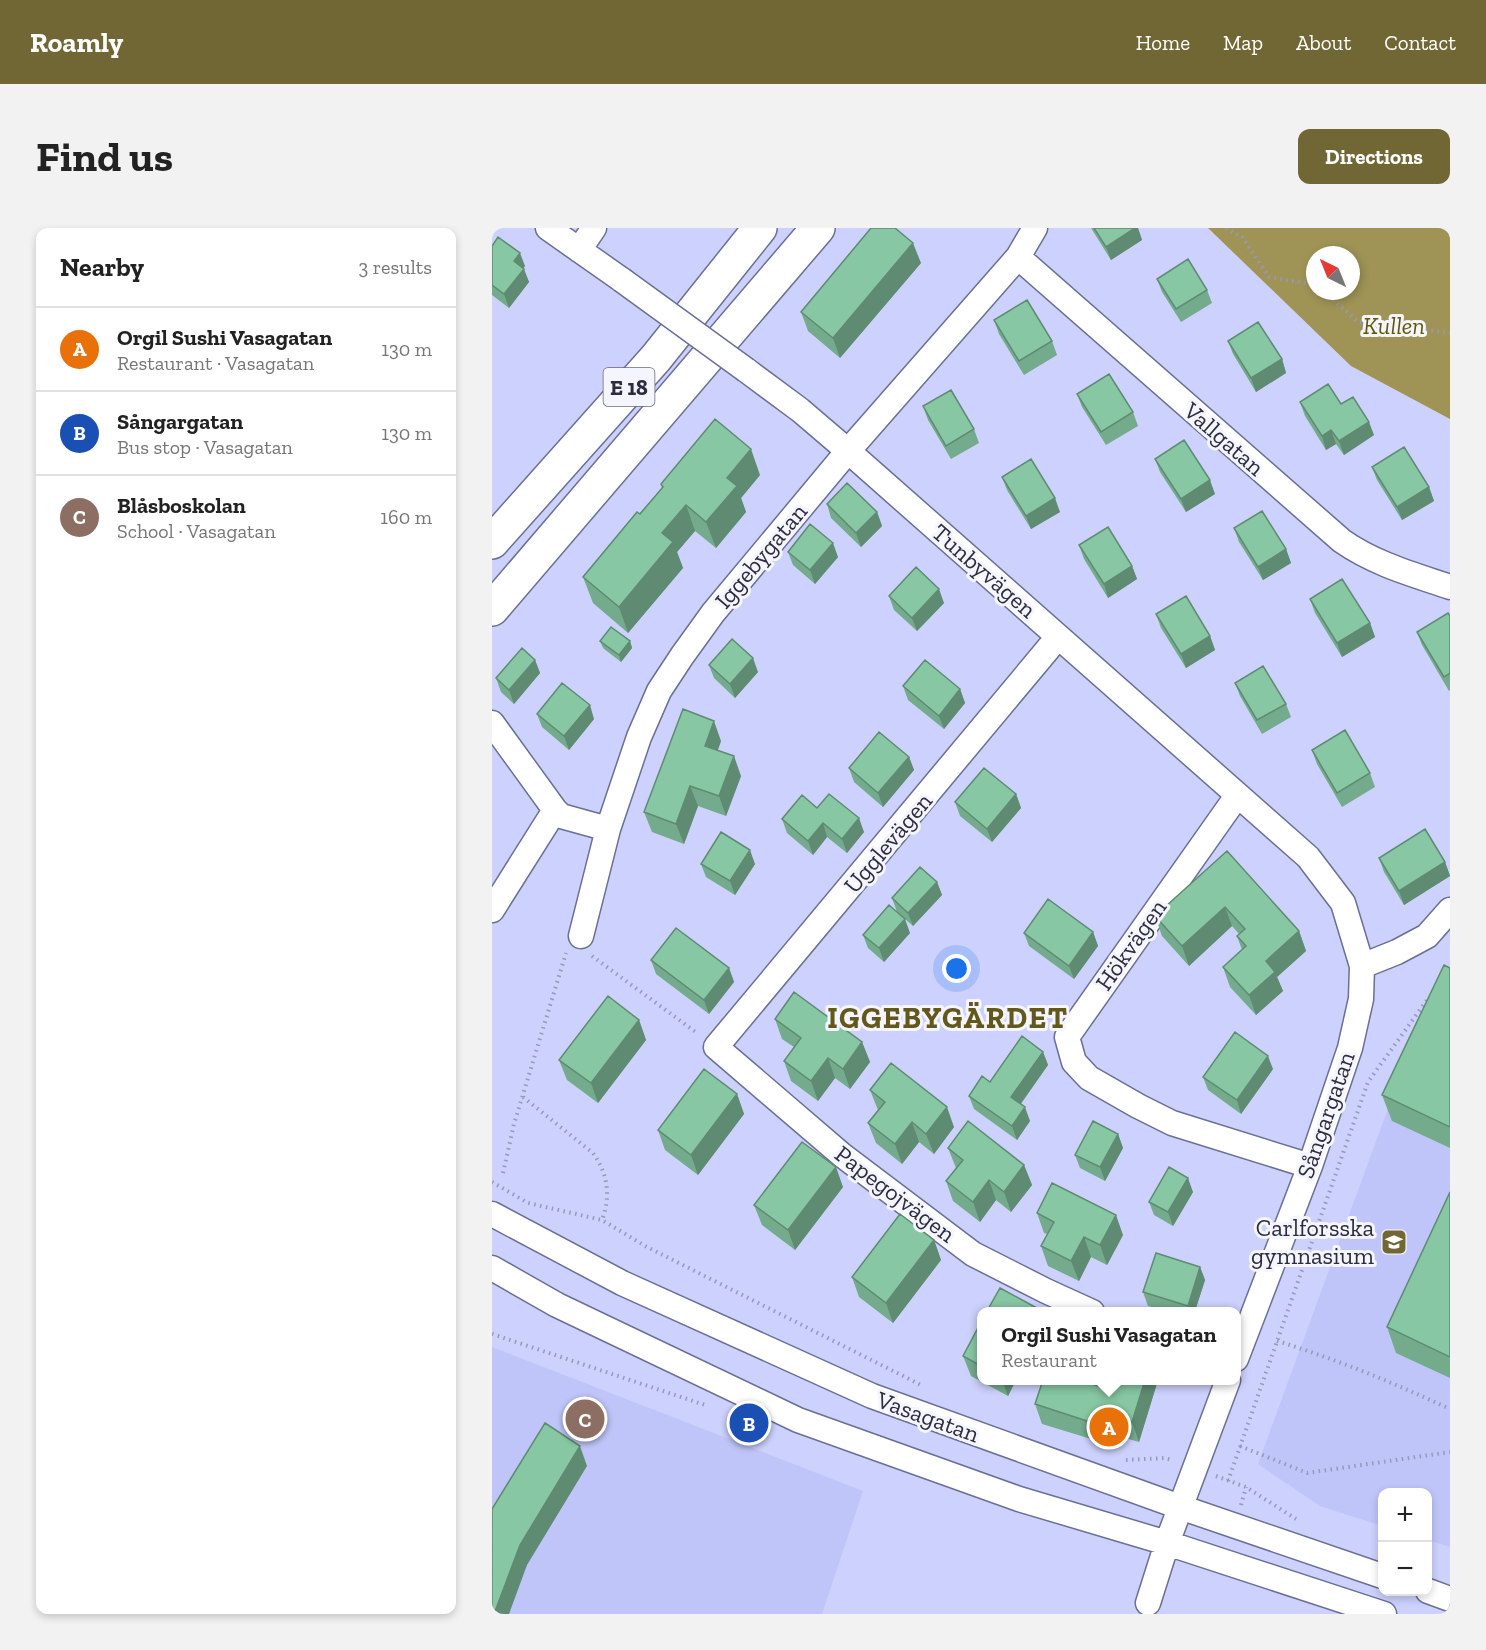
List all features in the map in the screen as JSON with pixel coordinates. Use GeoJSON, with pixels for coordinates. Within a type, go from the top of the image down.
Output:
{"type":"FeatureCollection","features":[{"type":"Feature","properties":{"kind":"highway","name":"E 18"},"geometry":{"type":"LineString","coordinates":[[492,542],[656,358],[760,228]]}},
{"type":"Feature","properties":{"kind":"highway","name":"E 18"},"geometry":{"type":"LineString","coordinates":[[492,609],[818,228]]}},
{"type":"Feature","properties":{"kind":"street","name":"Tunbyvägen"},"geometry":{"type":"LineString","coordinates":[[548,228],[800,410],[1308,857],[1343,903],[1362,966]]}},
{"type":"Feature","properties":{"kind":"street"},"geometry":{"type":"LineString","coordinates":[[579,250],[594,228]]}},
{"type":"Feature","properties":{"kind":"street","name":"Iggebygatan"},"geometry":{"type":"LineString","coordinates":[[575,938],[639,737],[660,691],[671,674],[713,613],[848,452],[1018,257],[1035,228]]}},
{"type":"Feature","properties":{"kind":"street","name":"Vallgatan"},"geometry":{"type":"LineString","coordinates":[[1018,257],[1342,541],[1380,563],[1450,587]]}},
{"type":"Feature","properties":{"kind":"street","name":"Ugglevägen"},"geometry":{"type":"LineString","coordinates":[[717,1047],[1058,637]]}},
{"type":"Feature","properties":{"kind":"street"},"geometry":{"type":"LineString","coordinates":[[492,723],[561,816],[608,829]]}},
{"type":"Feature","properties":{"kind":"street","name":"Hökvägen"},"geometry":{"type":"LineString","coordinates":[[1237,796],[1067,1037],[1074,1062],[1089,1078],[1138,1106],[1172,1122],[1310,1166]]}},
{"type":"Feature","properties":{"kind":"street"},"geometry":{"type":"LineString","coordinates":[[492,910],[555,810]]}},
{"type":"Feature","properties":{"kind":"street"},"geometry":{"type":"LineString","coordinates":[[1362,966],[1397,952],[1427,936],[1450,910]]}},
{"type":"Feature","properties":{"kind":"street","name":"Sångargatan"},"geometry":{"type":"LineString","coordinates":[[1241,1346],[1310,1166],[1350,1048],[1361,999],[1362,966]]}},
{"type":"Feature","properties":{"kind":"street","name":"Papegojvägen"},"geometry":{"type":"LineString","coordinates":[[717,1047],[842,1155],[973,1254],[1083,1307]]}},
{"type":"Feature","properties":{"kind":"street","name":"Vasagatan"},"geometry":{"type":"LineString","coordinates":[[492,1214],[622,1283],[872,1396],[1180,1507],[1378,1574]]}},
{"type":"Feature","properties":{"kind":"street","name":"Vasagatan"},"geometry":{"type":"LineString","coordinates":[[496,1273],[557,1305],[798,1420],[1019,1499],[1167,1543],[1384,1614]]}},
{"type":"Feature","properties":{"kind":"street"},"geometry":{"type":"LineString","coordinates":[[1148,1603],[1167,1543],[1226,1385]]}},
{"type":"Feature","properties":{"kind":"street"},"geometry":{"type":"LineString","coordinates":[[1432,1592],[1450,1599]]}},
{"type":"Feature","properties":{"kind":"path"},"geometry":{"type":"LineString","coordinates":[[1226,228],[1242,237],[1269,277],[1306,283]]}},
{"type":"Feature","properties":{"kind":"path"},"geometry":{"type":"LineString","coordinates":[[1334,300],[1358,322],[1450,333]]}},
{"type":"Feature","properties":{"kind":"path"},"geometry":{"type":"LineString","coordinates":[[503,1173],[514,1124],[575,938],[717,1047]]}},
{"type":"Feature","properties":{"kind":"path"},"geometry":{"type":"LineString","coordinates":[[1228,1481],[1368,1082],[1428,1000]]}},
{"type":"Feature","properties":{"kind":"path"},"geometry":{"type":"LineString","coordinates":[[523,1097],[593,1153],[600,1162],[606,1176],[608,1192],[602,1220]]}},
{"type":"Feature","properties":{"kind":"path"},"geometry":{"type":"LineString","coordinates":[[492,1182],[528,1203],[602,1220],[647,1247],[925,1387]]}},
{"type":"Feature","properties":{"kind":"path"},"geometry":{"type":"LineString","coordinates":[[492,1334],[709,1406]]}},
{"type":"Feature","properties":{"kind":"path"},"geometry":{"type":"LineString","coordinates":[[1277,1341],[1310,1351],[1450,1409]]}},
{"type":"Feature","properties":{"kind":"path"},"geometry":{"type":"LineString","coordinates":[[1240,1446],[1307,1473],[1450,1452]]}},
{"type":"Feature","properties":{"kind":"shaded area","name":"Carlforsska gymnasium"},"geometry":{"type":"Polygon","coordinates":[[[1450,987],[1450,1547],[1432,1541],[1432,1488],[1378,1488],[1378,1525],[1320,1506],[1258,1464],[1420,1021],[1450,987]]]}},
{"type":"Feature","properties":{"kind":"shaded area"},"geometry":{"type":"Polygon","coordinates":[[[492,1347],[863,1491],[822,1614],[492,1614],[492,1347]]]}},
{"type":"Feature","properties":{"kind":"green space","name":"Kullen"},"geometry":{"type":"Polygon","coordinates":[[[1208,228],[1450,228],[1450,419],[1351,366],[1208,228]]]}},
{"type":"Feature","properties":{"kind":"building"},"geometry":{"type":"Polygon","coordinates":[[[871,228],[895,228],[913,243],[833,338],[801,312],[871,228]]]}},
{"type":"Feature","properties":{"kind":"building"},"geometry":{"type":"Polygon","coordinates":[[[1094,228],[1135,228],[1106,247],[1094,228]]]}},
{"type":"Feature","properties":{"kind":"building"},"geometry":{"type":"Polygon","coordinates":[[[498,237],[520,253],[514,261],[524,269],[504,294],[492,285],[492,246],[498,237]]]}},
{"type":"Feature","properties":{"kind":"building"},"geometry":{"type":"Polygon","coordinates":[[[1188,259],[1207,290],[1176,309],[1157,279],[1188,259]]]}},
{"type":"Feature","properties":{"kind":"building"},"geometry":{"type":"Polygon","coordinates":[[[1027,300],[1052,341],[1019,361],[994,320],[1027,300]]]}},
{"type":"Feature","properties":{"kind":"building"},"geometry":{"type":"Polygon","coordinates":[[[1258,322],[1282,359],[1251,378],[1228,341],[1258,322]]]}},
{"type":"Feature","properties":{"kind":"building"},"geometry":{"type":"Polygon","coordinates":[[[1109,374],[1133,412],[1101,432],[1077,394],[1109,374]]]}},
{"type":"Feature","properties":{"kind":"building"},"geometry":{"type":"Polygon","coordinates":[[[1328,384],[1341,404],[1353,397],[1369,422],[1339,441],[1331,430],[1322,436],[1300,402],[1328,384]]]}},
{"type":"Feature","properties":{"kind":"building"},"geometry":{"type":"Polygon","coordinates":[[[951,390],[974,429],[946,446],[923,406],[951,390]]]}},
{"type":"Feature","properties":{"kind":"building"},"geometry":{"type":"Polygon","coordinates":[[[715,419],[751,449],[727,478],[737,486],[706,522],[686,505],[662,533],[673,542],[619,607],[583,577],[637,512],[640,514],[663,487],[661,484],[715,419]]]}},
{"type":"Feature","properties":{"kind":"building"},"geometry":{"type":"Polygon","coordinates":[[[1184,440],[1210,480],[1181,499],[1155,459],[1184,440]]]}},
{"type":"Feature","properties":{"kind":"building"},"geometry":{"type":"Polygon","coordinates":[[[1404,447],[1429,487],[1397,507],[1372,467],[1404,447]]]}},
{"type":"Feature","properties":{"kind":"building"},"geometry":{"type":"Polygon","coordinates":[[[1031,459],[1055,498],[1026,516],[1002,477],[1031,459]]]}},
{"type":"Feature","properties":{"kind":"building"},"geometry":{"type":"Polygon","coordinates":[[[847,483],[877,512],[856,533],[827,504],[847,483]]]}},
{"type":"Feature","properties":{"kind":"building"},"geometry":{"type":"Polygon","coordinates":[[[1262,511],[1286,549],[1258,567],[1234,528],[1262,511]]]}},
{"type":"Feature","properties":{"kind":"building"},"geometry":{"type":"Polygon","coordinates":[[[810,524],[833,543],[810,570],[788,552],[810,524]]]}},
{"type":"Feature","properties":{"kind":"building"},"geometry":{"type":"Polygon","coordinates":[[[1108,527],[1132,566],[1104,584],[1079,545],[1108,527]]]}},
{"type":"Feature","properties":{"kind":"building"},"geometry":{"type":"Polygon","coordinates":[[[916,567],[939,589],[912,618],[889,596],[916,567]]]}},
{"type":"Feature","properties":{"kind":"building"},"geometry":{"type":"Polygon","coordinates":[[[1342,579],[1370,623],[1337,643],[1310,599],[1342,579]]]}},
{"type":"Feature","properties":{"kind":"building"},"geometry":{"type":"Polygon","coordinates":[[[1186,596],[1210,636],[1181,654],[1156,614],[1186,596]]]}},
{"type":"Feature","properties":{"kind":"building"},"geometry":{"type":"Polygon","coordinates":[[[1448,613],[1450,616],[1450,673],[1444,677],[1417,632],[1448,613]]]}},
{"type":"Feature","properties":{"kind":"building"},"geometry":{"type":"Polygon","coordinates":[[[611,627],[630,641],[619,655],[600,641],[611,627]]]}},
{"type":"Feature","properties":{"kind":"building"},"geometry":{"type":"Polygon","coordinates":[[[732,639],[753,658],[730,684],[709,665],[732,639]]]}},
{"type":"Feature","properties":{"kind":"building"},"geometry":{"type":"Polygon","coordinates":[[[522,648],[535,660],[509,690],[496,678],[522,648]]]}},
{"type":"Feature","properties":{"kind":"building"},"geometry":{"type":"Polygon","coordinates":[[[925,660],[960,689],[939,716],[903,686],[925,660]]]}},
{"type":"Feature","properties":{"kind":"building"},"geometry":{"type":"Polygon","coordinates":[[[1263,666],[1286,704],[1257,720],[1235,683],[1263,666]]]}},
{"type":"Feature","properties":{"kind":"building"},"geometry":{"type":"Polygon","coordinates":[[[562,683],[590,705],[564,736],[537,714],[562,683]]]}},
{"type":"Feature","properties":{"kind":"building"},"geometry":{"type":"Polygon","coordinates":[[[683,709],[714,721],[705,746],[734,756],[719,796],[690,786],[676,824],[644,812],[683,709]]]}},
{"type":"Feature","properties":{"kind":"building"},"geometry":{"type":"Polygon","coordinates":[[[1345,730],[1370,773],[1337,793],[1312,750],[1345,730]]]}},
{"type":"Feature","properties":{"kind":"building"},"geometry":{"type":"Polygon","coordinates":[[[879,732],[909,757],[878,793],[849,768],[879,732]]]}},
{"type":"Feature","properties":{"kind":"building"},"geometry":{"type":"Polygon","coordinates":[[[984,768],[1016,794],[987,829],[955,802],[984,768]]]}},
{"type":"Feature","properties":{"kind":"building"},"geometry":{"type":"Polygon","coordinates":[[[829,794],[859,818],[842,839],[823,823],[808,841],[782,819],[802,795],[817,808],[829,794]]]}},
{"type":"Feature","properties":{"kind":"building"},"geometry":{"type":"Polygon","coordinates":[[[1425,829],[1445,862],[1399,891],[1379,858],[1425,829]]]}},
{"type":"Feature","properties":{"kind":"building"},"geometry":{"type":"Polygon","coordinates":[[[721,832],[750,850],[730,881],[701,864],[721,832]]]}},
{"type":"Feature","properties":{"kind":"building"},"geometry":{"type":"Polygon","coordinates":[[[1227,851],[1299,931],[1266,961],[1275,972],[1249,995],[1223,967],[1246,946],[1237,936],[1245,929],[1225,907],[1182,946],[1155,916],[1227,851]]]}},
{"type":"Feature","properties":{"kind":"building"},"geometry":{"type":"Polygon","coordinates":[[[920,867],[937,882],[908,913],[892,898],[920,867]]]}},
{"type":"Feature","properties":{"kind":"building"},"geometry":{"type":"Polygon","coordinates":[[[1048,899],[1093,932],[1069,966],[1024,933],[1048,899]]]}},
{"type":"Feature","properties":{"kind":"building"},"geometry":{"type":"Polygon","coordinates":[[[889,905],[905,919],[879,948],[863,935],[889,905]]]}},
{"type":"Feature","properties":{"kind":"building"},"geometry":{"type":"Polygon","coordinates":[[[676,928],[729,968],[704,1000],[651,960],[676,928]]]}},
{"type":"Feature","properties":{"kind":"building"},"geometry":{"type":"Polygon","coordinates":[[[1444,965],[1450,968],[1450,1127],[1382,1095],[1444,965]]]}},
{"type":"Feature","properties":{"kind":"building"},"geometry":{"type":"Polygon","coordinates":[[[794,992],[862,1042],[843,1069],[828,1058],[811,1081],[784,1061],[801,1038],[775,1019],[794,992]]]}},
{"type":"Feature","properties":{"kind":"building"},"geometry":{"type":"Polygon","coordinates":[[[608,996],[639,1020],[591,1083],[559,1060],[608,996]]]}},
{"type":"Feature","properties":{"kind":"building"},"geometry":{"type":"Polygon","coordinates":[[[1235,1032],[1268,1056],[1237,1100],[1203,1077],[1235,1032]]]}},
{"type":"Feature","properties":{"kind":"building"},"geometry":{"type":"Polygon","coordinates":[[[1022,1036],[1043,1052],[1011,1097],[1025,1107],[1012,1126],[969,1096],[982,1076],[990,1082],[1022,1036]]]}},
{"type":"Feature","properties":{"kind":"building"},"geometry":{"type":"Polygon","coordinates":[[[891,1063],[947,1107],[926,1134],[912,1122],[895,1144],[868,1123],[885,1102],[870,1090],[891,1063]]]}},
{"type":"Feature","properties":{"kind":"building"},"geometry":{"type":"Polygon","coordinates":[[[704,1069],[737,1094],[691,1155],[658,1130],[704,1069]]]}},
{"type":"Feature","properties":{"kind":"building"},"geometry":{"type":"Polygon","coordinates":[[[968,1121],[1024,1165],[1004,1192],[989,1180],[973,1202],[946,1181],[963,1160],[948,1148],[968,1121]]]}},
{"type":"Feature","properties":{"kind":"building"},"geometry":{"type":"Polygon","coordinates":[[[1093,1121],[1118,1134],[1100,1167],[1075,1155],[1093,1121]]]}},
{"type":"Feature","properties":{"kind":"building"},"geometry":{"type":"Polygon","coordinates":[[[802,1142],[836,1167],[788,1230],[754,1205],[802,1142]]]}},
{"type":"Feature","properties":{"kind":"building"},"geometry":{"type":"Polygon","coordinates":[[[1169,1167],[1188,1178],[1168,1212],[1149,1202],[1169,1167]]]}},
{"type":"Feature","properties":{"kind":"building"},"geometry":{"type":"Polygon","coordinates":[[[1052,1183],[1116,1215],[1100,1245],[1084,1237],[1071,1261],[1041,1246],[1054,1222],[1037,1213],[1052,1183]]]}},
{"type":"Feature","properties":{"kind":"building"},"geometry":{"type":"Polygon","coordinates":[[[1450,1192],[1450,1357],[1387,1327],[1450,1192]]]}},
{"type":"Feature","properties":{"kind":"building"},"geometry":{"type":"Polygon","coordinates":[[[900,1214],[934,1240],[886,1303],[852,1277],[900,1214]]]}},
{"type":"Feature","properties":{"kind":"building"},"geometry":{"type":"Polygon","coordinates":[[[1156,1253],[1200,1267],[1188,1306],[1143,1292],[1156,1253]]]}},
{"type":"Feature","properties":{"kind":"building"},"geometry":{"type":"Polygon","coordinates":[[[1000,1288],[1035,1307],[989,1307],[1000,1288]]]}},
{"type":"Feature","properties":{"kind":"building"},"geometry":{"type":"Polygon","coordinates":[[[977,1330],[977,1364],[963,1356],[977,1330]]]}},
{"type":"Feature","properties":{"kind":"building"},"geometry":{"type":"Polygon","coordinates":[[[1041,1385],[1095,1385],[1104,1388],[1105,1385],[1143,1385],[1132,1422],[1097,1412],[1093,1423],[1035,1404],[1041,1385]]]}},
{"type":"Feature","properties":{"kind":"building"},"geometry":{"type":"Polygon","coordinates":[[[545,1423],[580,1446],[520,1545],[494,1614],[492,1614],[492,1509],[545,1423]]]}},
{"type":"Feature","properties":{"kind":"place","name":"Carlforsska gymnasium"},"geometry":{"type":"Point","coordinates":[1394,1242]}},
{"type":"Feature","properties":{"kind":"place","name":"Blåsboskolan"},"geometry":{"type":"Point","coordinates":[585,1419]}},
{"type":"Feature","properties":{"kind":"place","name":"Sångargatan"},"geometry":{"type":"Point","coordinates":[749,1423]}},
{"type":"Feature","properties":{"kind":"place","name":"Orgil Sushi Vasagatan"},"geometry":{"type":"Point","coordinates":[1109,1427]}},
{"type":"Feature","properties":{"kind":"district","name":"IGGEBYGÄRDET"},"geometry":{"type":"Point","coordinates":[948,1018]}}]}
